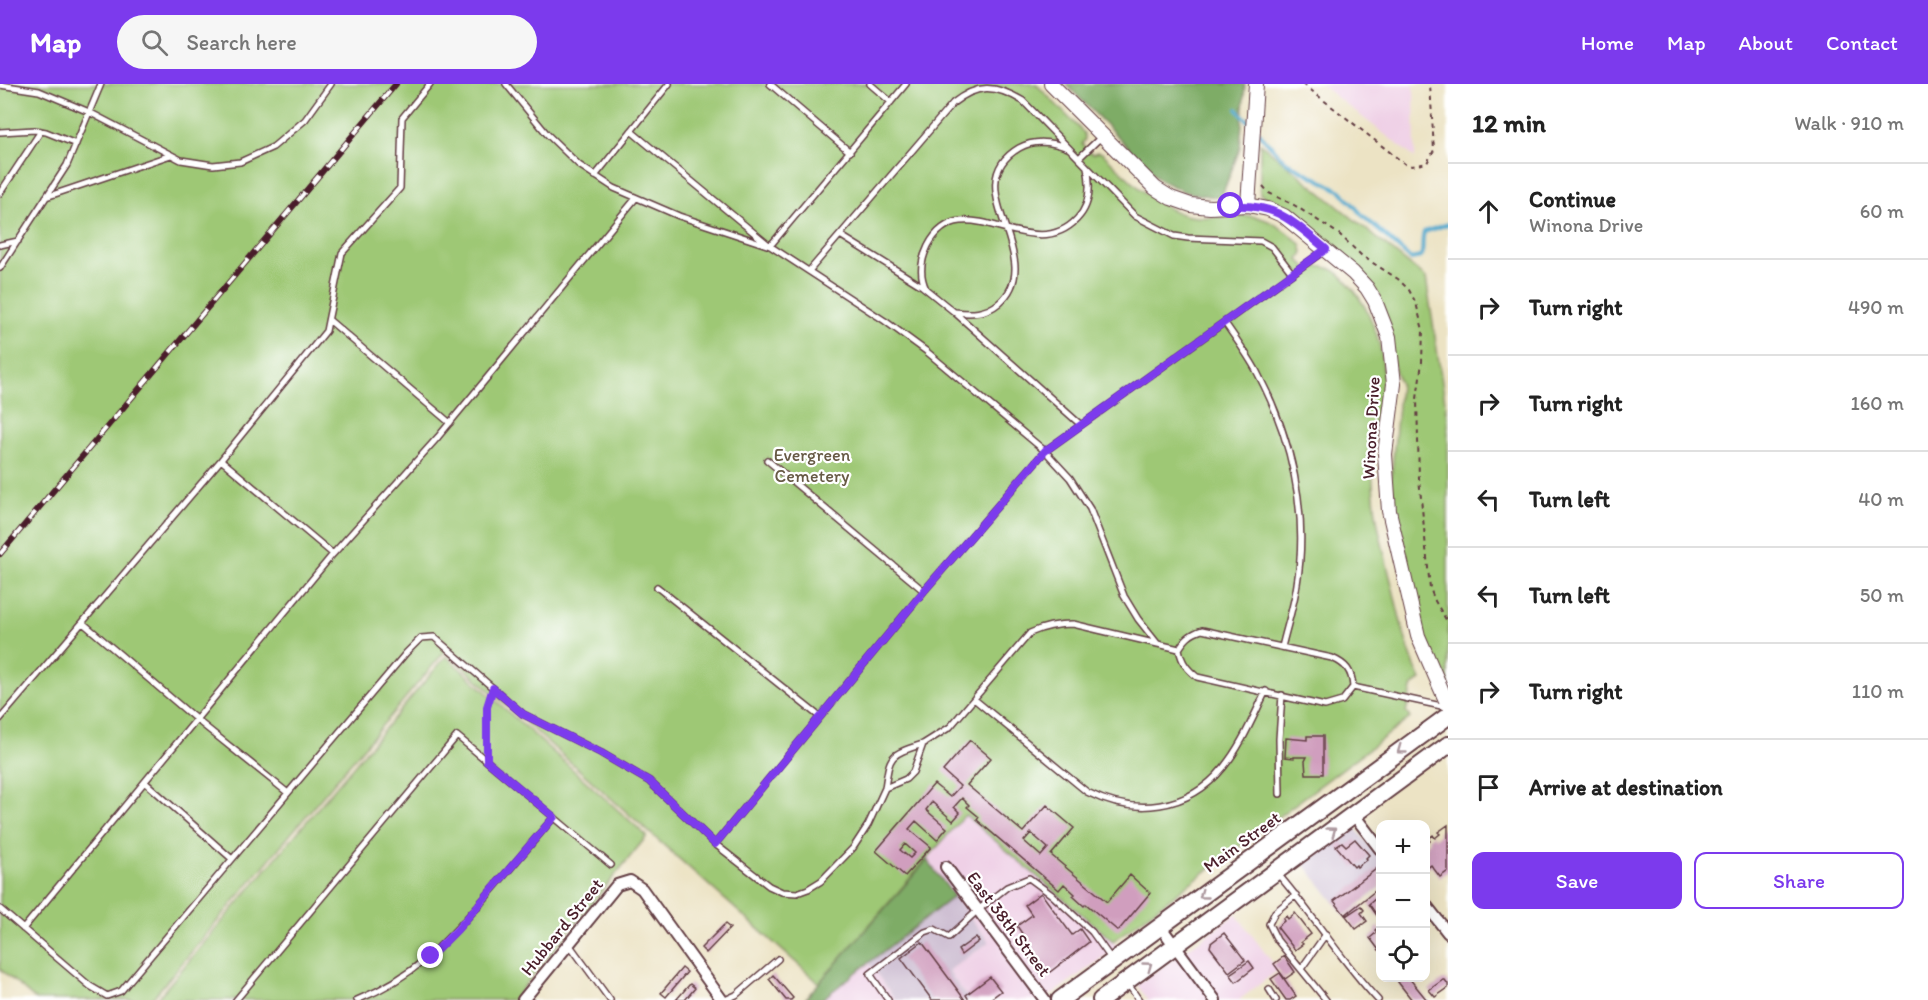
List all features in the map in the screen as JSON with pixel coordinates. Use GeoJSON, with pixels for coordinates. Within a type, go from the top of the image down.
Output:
{"type":"FeatureCollection","features":[{"type":"Feature","properties":{"kind":"main road","name":"Main Street"},"geometry":{"type":"LineString","coordinates":[[1060,1000],[1448,716]]}},
{"type":"Feature","properties":{"kind":"main road"},"geometry":{"type":"LineString","coordinates":[[1101,1000],[1448,745]]}},
{"type":"Feature","properties":{"kind":"street","name":"Winona Drive"},"geometry":{"type":"LineString","coordinates":[[1051,84],[1155,188],[1171,198],[1191,205],[1210,207],[1248,205],[1268,209],[1284,216],[1326,249],[1367,288],[1384,321],[1389,337],[1394,384],[1385,454],[1389,511],[1418,636],[1448,706]]}},
{"type":"Feature","properties":{"kind":"street"},"geometry":{"type":"LineString","coordinates":[[1248,205],[1256,84]]}},
{"type":"Feature","properties":{"kind":"street"},"geometry":{"type":"LineString","coordinates":[[1354,815],[1376,844]]}},
{"type":"Feature","properties":{"kind":"street","name":"East 38th Street"},"geometry":{"type":"LineString","coordinates":[[946,867],[1045,1000]]}},
{"type":"Feature","properties":{"kind":"street","name":"Hubbard Street"},"geometry":{"type":"LineString","coordinates":[[523,1000],[617,885],[630,881],[642,889],[724,1000]]}},
{"type":"Feature","properties":{"kind":"street"},"geometry":{"type":"LineString","coordinates":[[1430,911],[1448,933]]}},
{"type":"Feature","properties":{"kind":"street"},"geometry":{"type":"LineString","coordinates":[[1160,926],[1215,1000]]}},
{"type":"Feature","properties":{"kind":"lane"},"geometry":{"type":"LineString","coordinates":[[0,268],[67,165],[101,84]]}},
{"type":"Feature","properties":{"kind":"lane"},"geometry":{"type":"LineString","coordinates":[[0,85],[39,91],[89,112],[181,160],[213,165],[240,162],[273,147],[305,120],[331,84]]}},
{"type":"Feature","properties":{"kind":"lane"},"geometry":{"type":"LineString","coordinates":[[0,719],[221,460],[326,331],[342,253],[400,188],[402,118],[430,84]]}},
{"type":"Feature","properties":{"kind":"lane"},"geometry":{"type":"LineString","coordinates":[[506,84],[564,152],[595,176],[615,188],[679,216],[770,246]]}},
{"type":"Feature","properties":{"kind":"lane"},"geometry":{"type":"LineString","coordinates":[[595,176],[669,84]]}},
{"type":"Feature","properties":{"kind":"lane"},"geometry":{"type":"LineString","coordinates":[[770,84],[850,152]]}},
{"type":"Feature","properties":{"kind":"lane"},"geometry":{"type":"LineString","coordinates":[[870,84],[891,102]]}},
{"type":"Feature","properties":{"kind":"lane"},"geometry":{"type":"LineString","coordinates":[[770,246],[906,84]]}},
{"type":"Feature","properties":{"kind":"lane"},"geometry":{"type":"LineString","coordinates":[[809,271],[964,92],[974,87],[989,86],[1007,90],[1023,101],[1135,216],[1174,236],[1261,241],[1272,247],[1292,273]]}},
{"type":"Feature","properties":{"kind":"lane"},"geometry":{"type":"LineString","coordinates":[[0,132],[41,131],[76,144]]}},
{"type":"Feature","properties":{"kind":"lane"},"geometry":{"type":"LineString","coordinates":[[0,193],[41,131]]}},
{"type":"Feature","properties":{"kind":"lane"},"geometry":{"type":"LineString","coordinates":[[631,131],[770,246],[926,351],[1045,451],[1070,478],[1085,500],[1100,532],[1124,597],[1158,644]]}},
{"type":"Feature","properties":{"kind":"lane"},"geometry":{"type":"LineString","coordinates":[[1079,158],[1102,135]]}},
{"type":"Feature","properties":{"kind":"lane"},"geometry":{"type":"LineString","coordinates":[[953,311],[968,314],[987,310],[996,305],[1009,292],[1014,283],[1015,264],[1010,239],[995,189],[997,177],[1005,160],[1014,151],[1036,141],[1048,142],[1071,150]]}},
{"type":"Feature","properties":{"kind":"lane"},"geometry":{"type":"LineString","coordinates":[[46,197],[171,155]]}},
{"type":"Feature","properties":{"kind":"lane"},"geometry":{"type":"LineString","coordinates":[[927,290],[921,276],[922,265],[929,243],[941,230],[956,222],[969,220],[1038,236],[1049,236],[1071,226],[1080,216],[1089,194],[1090,181],[1087,166]]}},
{"type":"Feature","properties":{"kind":"lane"},"geometry":{"type":"LineString","coordinates":[[23,929],[333,554],[450,423],[636,198]]}},
{"type":"Feature","properties":{"kind":"lane"},"geometry":{"type":"LineString","coordinates":[[840,236],[927,290],[1081,425]]}},
{"type":"Feature","properties":{"kind":"lane"},"geometry":{"type":"LineString","coordinates":[[0,245],[18,241]]}},
{"type":"Feature","properties":{"kind":"lane"},"geometry":{"type":"LineString","coordinates":[[715,844],[924,591],[1045,451],[1326,249]]}},
{"type":"Feature","properties":{"kind":"lane"},"geometry":{"type":"LineString","coordinates":[[329,320],[450,423]]}},
{"type":"Feature","properties":{"kind":"lane"},"geometry":{"type":"LineString","coordinates":[[1225,322],[1256,370],[1273,406],[1290,456],[1298,494],[1300,541],[1297,583],[1282,647]]}},
{"type":"Feature","properties":{"kind":"lane"},"geometry":{"type":"LineString","coordinates":[[221,460],[333,554]]}},
{"type":"Feature","properties":{"kind":"lane"},"geometry":{"type":"LineString","coordinates":[[767,460],[924,591]]}},
{"type":"Feature","properties":{"kind":"lane"},"geometry":{"type":"LineString","coordinates":[[657,587],[820,717]]}},
{"type":"Feature","properties":{"kind":"lane"},"geometry":{"type":"LineString","coordinates":[[82,622],[196,720],[288,793]]}},
{"type":"Feature","properties":{"kind":"lane"},"geometry":{"type":"LineString","coordinates":[[0,909],[90,986],[107,996],[121,991],[421,638],[434,637],[523,714],[601,753],[649,781],[715,844],[769,886],[782,892],[797,893],[821,881],[853,848],[868,825],[885,788],[890,760],[898,752],[923,744],[950,727],[1030,633],[1056,624],[1073,624],[1179,649]]}},
{"type":"Feature","properties":{"kind":"lane"},"geometry":{"type":"LineString","coordinates":[[1202,630],[1282,647],[1341,662],[1348,668],[1353,687],[1342,701],[1325,706],[1197,677],[1181,661],[1179,649],[1192,633],[1202,630]]}},
{"type":"Feature","properties":{"kind":"lane"},"geometry":{"type":"LineString","coordinates":[[1353,687],[1448,706]]}},
{"type":"Feature","properties":{"kind":"lane"},"geometry":{"type":"LineString","coordinates":[[974,699],[1087,792],[1113,803],[1145,807],[1165,805],[1184,799],[1212,780],[1224,767],[1243,738],[1266,692]]}},
{"type":"Feature","properties":{"kind":"lane"},"geometry":{"type":"LineString","coordinates":[[1280,794],[1279,739],[1282,695]]}},
{"type":"Feature","properties":{"kind":"lane"},"geometry":{"type":"LineString","coordinates":[[236,1000],[458,736],[611,865]]}},
{"type":"Feature","properties":{"kind":"lane"},"geometry":{"type":"LineString","coordinates":[[885,788],[906,779],[913,772],[923,744]]}},
{"type":"Feature","properties":{"kind":"lane"},"geometry":{"type":"LineString","coordinates":[[146,783],[232,859]]}},
{"type":"Feature","properties":{"kind":"lane"},"geometry":{"type":"LineString","coordinates":[[357,1000],[398,981],[431,956],[457,930],[554,817]]}},
{"type":"Feature","properties":{"kind":"lane"},"geometry":{"type":"LineString","coordinates":[[1276,872],[1378,1000]]}},
{"type":"Feature","properties":{"kind":"lane"},"geometry":{"type":"LineString","coordinates":[[888,1000],[870,974],[925,932],[934,929],[949,938],[978,910],[1007,887],[1029,878],[1092,932],[1113,961]]}},
{"type":"Feature","properties":{"kind":"lane"},"geometry":{"type":"LineString","coordinates":[[1296,895],[1275,912],[1269,924],[1277,940],[1326,1000]]}},
{"type":"Feature","properties":{"kind":"lane"},"geometry":{"type":"LineString","coordinates":[[1301,969],[1326,934]]}},
{"type":"Feature","properties":{"kind":"lane"},"geometry":{"type":"LineString","coordinates":[[569,944],[610,1000]]}},
{"type":"Feature","properties":{"kind":"lane"},"geometry":{"type":"LineString","coordinates":[[724,1000],[736,995],[778,959]]}},
{"type":"Feature","properties":{"kind":"lane"},"geometry":{"type":"LineString","coordinates":[[1126,982],[1138,1000]]}},
{"type":"Feature","properties":{"kind":"lane"},"geometry":{"type":"LineString","coordinates":[[1269,990],[1276,1000]]}},
{"type":"Feature","properties":{"kind":"path"},"geometry":{"type":"LineString","coordinates":[[1303,84],[1405,164],[1412,166],[1426,163],[1434,150],[1430,84]]}},
{"type":"Feature","properties":{"kind":"path"},"geometry":{"type":"LineString","coordinates":[[487,761],[487,707],[493,688]]}},
{"type":"Feature","properties":{"kind":"shaded area"},"geometry":{"type":"Polygon","coordinates":[[[1320,84],[1414,84],[1415,158],[1320,84]]]}},
{"type":"Feature","properties":{"kind":"shaded area"},"geometry":{"type":"Polygon","coordinates":[[[965,815],[1118,947],[1044,1000],[969,1000],[948,971],[989,942],[927,860],[965,815]]]}},
{"type":"Feature","properties":{"kind":"shaded area"},"geometry":{"type":"Polygon","coordinates":[[[1354,826],[1376,854],[1376,891],[1345,916],[1304,864],[1354,826]]]}},
{"type":"Feature","properties":{"kind":"shaded area"},"geometry":{"type":"Polygon","coordinates":[[[954,896],[989,942],[948,971],[969,1000],[896,1000],[868,962],[954,896]]]}},
{"type":"Feature","properties":{"kind":"shaded area"},"geometry":{"type":"Polygon","coordinates":[[[1236,914],[1278,970],[1239,1000],[1148,1000],[1137,985],[1236,914]]]}},
{"type":"Feature","properties":{"kind":"shaded area"},"geometry":{"type":"Polygon","coordinates":[[[868,962],[896,1000],[821,1000],[868,962]]]}},
{"type":"Feature","properties":{"kind":"green space","name":"Evergreen Cemetery"},"geometry":{"type":"Polygon","coordinates":[[[0,84],[1036,84],[1084,133],[1085,139],[1082,144],[1092,154],[1102,153],[1157,202],[1188,216],[1247,216],[1269,221],[1301,244],[1303,252],[1299,260],[1308,269],[1330,268],[1347,282],[1364,306],[1380,347],[1383,376],[1372,453],[1376,513],[1401,624],[1421,680],[1413,685],[1406,712],[1410,718],[1113,941],[965,815],[819,983],[445,651],[151,1000],[36,1000],[0,969],[0,84]]]}},
{"type":"Feature","properties":{"kind":"green space"},"geometry":{"type":"Polygon","coordinates":[[[1066,84],[1245,84],[1240,148],[1221,198],[1185,192],[1160,180],[1066,84]]]}},
{"type":"Feature","properties":{"kind":"green space"},"geometry":{"type":"Polygon","coordinates":[[[1260,143],[1426,278],[1448,421],[1448,684],[1440,676],[1428,653],[1401,533],[1391,482],[1400,384],[1362,273],[1305,222],[1260,194],[1260,143]]]}},
{"type":"Feature","properties":{"kind":"green space"},"geometry":{"type":"Polygon","coordinates":[[[446,656],[647,836],[513,1000],[156,1000],[446,656]]]}},
{"type":"Feature","properties":{"kind":"green space"},"geometry":{"type":"Polygon","coordinates":[[[927,860],[954,896],[821,1000],[808,1000],[806,998],[927,860]]]}},
{"type":"Feature","properties":{"kind":"building"},"geometry":{"type":"Polygon","coordinates":[[[1307,736],[1323,736],[1323,774],[1306,774],[1307,757],[1285,757],[1286,738],[1307,740],[1307,736]]]}},
{"type":"Feature","properties":{"kind":"building"},"geometry":{"type":"Polygon","coordinates":[[[970,740],[991,758],[967,785],[1023,832],[1047,805],[1074,828],[1051,855],[1107,902],[1130,875],[1150,893],[1118,931],[1086,904],[1084,906],[1064,884],[1059,890],[977,820],[979,817],[967,807],[969,805],[962,798],[954,807],[960,813],[953,821],[932,802],[926,810],[947,828],[937,840],[916,821],[909,829],[931,847],[905,876],[876,851],[934,784],[950,797],[960,786],[943,771],[970,740]],[[1031,833],[1024,841],[1041,856],[1048,848],[1031,833]],[[905,844],[900,850],[910,858],[915,853],[905,844]]]}},
{"type":"Feature","properties":{"kind":"building"},"geometry":{"type":"Polygon","coordinates":[[[1448,825],[1448,871],[1440,877],[1430,866],[1430,837],[1433,835],[1435,838],[1440,834],[1438,832],[1448,825]]]}},
{"type":"Feature","properties":{"kind":"building"},"geometry":{"type":"Polygon","coordinates":[[[1355,839],[1369,855],[1357,867],[1356,865],[1354,867],[1336,846],[1342,842],[1346,846],[1355,839]]]}},
{"type":"Feature","properties":{"kind":"building"},"geometry":{"type":"Polygon","coordinates":[[[1376,869],[1376,890],[1345,915],[1334,901],[1376,869]]]}},
{"type":"Feature","properties":{"kind":"building"},"geometry":{"type":"Polygon","coordinates":[[[1041,893],[1072,935],[1080,929],[1089,942],[1050,972],[1048,970],[1042,975],[1021,946],[1027,941],[1017,926],[1032,915],[1025,905],[1041,893]]]}},
{"type":"Feature","properties":{"kind":"building"},"geometry":{"type":"Polygon","coordinates":[[[1376,898],[1376,914],[1369,904],[1376,898]]]}},
{"type":"Feature","properties":{"kind":"building"},"geometry":{"type":"Polygon","coordinates":[[[1361,906],[1364,910],[1361,913],[1367,921],[1356,929],[1346,916],[1361,906]]]}},
{"type":"Feature","properties":{"kind":"building"},"geometry":{"type":"Polygon","coordinates":[[[1295,913],[1311,934],[1295,950],[1277,927],[1286,916],[1288,919],[1295,913]]]}},
{"type":"Feature","properties":{"kind":"building"},"geometry":{"type":"Polygon","coordinates":[[[725,924],[730,928],[706,953],[701,948],[725,924]]]}},
{"type":"Feature","properties":{"kind":"building"},"geometry":{"type":"Polygon","coordinates":[[[1224,933],[1245,960],[1229,972],[1210,947],[1211,943],[1224,933]]]}},
{"type":"Feature","properties":{"kind":"building"},"geometry":{"type":"Polygon","coordinates":[[[1376,933],[1376,946],[1370,938],[1376,933]]]}},
{"type":"Feature","properties":{"kind":"building"},"geometry":{"type":"Polygon","coordinates":[[[976,937],[979,941],[961,955],[958,950],[976,937]]]}},
{"type":"Feature","properties":{"kind":"building"},"geometry":{"type":"Polygon","coordinates":[[[922,942],[965,1000],[932,1000],[901,958],[922,942]]]}},
{"type":"Feature","properties":{"kind":"building"},"geometry":{"type":"Polygon","coordinates":[[[1284,956],[1295,972],[1285,979],[1274,964],[1284,956]]]}},
{"type":"Feature","properties":{"kind":"building"},"geometry":{"type":"Polygon","coordinates":[[[1249,961],[1254,968],[1236,982],[1230,974],[1249,961]]]}},
{"type":"Feature","properties":{"kind":"building"},"geometry":{"type":"Polygon","coordinates":[[[682,968],[687,972],[666,997],[661,993],[682,968]]]}},
{"type":"Feature","properties":{"kind":"building"},"geometry":{"type":"Polygon","coordinates":[[[1280,973],[1296,996],[1290,1000],[1286,1000],[1271,979],[1280,973]]]}},
{"type":"Feature","properties":{"kind":"building"},"geometry":{"type":"Polygon","coordinates":[[[773,975],[793,998],[791,1000],[786,1000],[769,979],[773,975]]]}},
{"type":"Feature","properties":{"kind":"building"},"geometry":{"type":"Polygon","coordinates":[[[990,977],[1001,991],[989,1000],[969,1000],[966,995],[990,977]]]}},
{"type":"Feature","properties":{"kind":"building"},"geometry":{"type":"Polygon","coordinates":[[[1443,980],[1448,984],[1448,988],[1435,997],[1429,990],[1443,980]]]}},
{"type":"Feature","properties":{"kind":"building"},"geometry":{"type":"Polygon","coordinates":[[[1398,982],[1412,982],[1427,1000],[1412,1000],[1398,982]]]}},
{"type":"Feature","properties":{"kind":"building"},"geometry":{"type":"Polygon","coordinates":[[[690,984],[695,988],[685,1000],[676,1000],[690,984]]]}},
{"type":"Feature","properties":{"kind":"waterway"},"geometry":{"type":"LineString","coordinates":[[1237,109],[1250,123]]}},
{"type":"Feature","properties":{"kind":"waterway"},"geometry":{"type":"LineString","coordinates":[[1257,131],[1286,162],[1341,191],[1364,217],[1411,259],[1421,257],[1424,232],[1448,224]]}},
{"type":"Feature","properties":{"kind":"railway"},"geometry":{"type":"LineString","coordinates":[[0,554],[396,84]]}},
{"type":"Feature","properties":{"kind":"route"},"geometry":{"type":"LineString","coordinates":[[431,956],[457,930],[554,817],[487,761],[487,707],[493,688],[523,714],[601,753],[649,781],[715,844],[924,591],[1045,451],[1326,249],[1284,216],[1268,209],[1248,205],[1231,206]]}}]}
